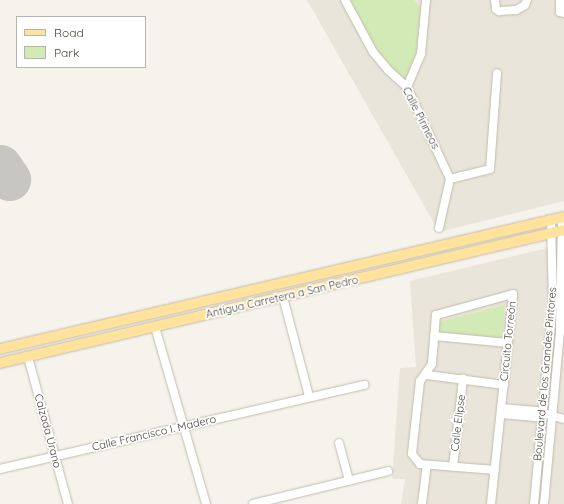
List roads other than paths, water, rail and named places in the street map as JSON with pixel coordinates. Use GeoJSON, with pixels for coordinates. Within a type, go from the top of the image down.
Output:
{"type":"FeatureCollection","features":[{"type":"Feature","properties":{"kind":"main road","name":"Antigua Carretera a San Pedro"},"geometry":{"type":"LineString","coordinates":[[0,349],[563,217]]}},
{"type":"Feature","properties":{"kind":"main road","name":"Antigua Carretera a San Pedro"},"geometry":{"type":"LineString","coordinates":[[0,363],[563,230]]}},
{"type":"Feature","properties":{"kind":"main road"},"geometry":{"type":"LineString","coordinates":[[28,357],[35,347],[84,330]]}},
{"type":"Feature","properties":{"kind":"street","name":"Calle Pirineos"},"geometry":{"type":"LineString","coordinates":[[345,0],[373,52],[407,86],[450,179]]}},
{"type":"Feature","properties":{"kind":"street"},"geometry":{"type":"LineString","coordinates":[[495,0],[496,8],[499,11],[516,10],[524,5],[527,0]]}},
{"type":"Feature","properties":{"kind":"street"},"geometry":{"type":"LineString","coordinates":[[560,0],[560,12],[564,13]]}},
{"type":"Feature","properties":{"kind":"street"},"geometry":{"type":"LineString","coordinates":[[407,86],[421,54],[424,2]]}},
{"type":"Feature","properties":{"kind":"street"},"geometry":{"type":"LineString","coordinates":[[439,228],[450,179],[490,169],[497,73]]}},
{"type":"Feature","properties":{"kind":"street","name":"Boulevard de los Grandes Pintores"},"geometry":{"type":"LineString","coordinates":[[534,504],[560,330],[563,217]]}},
{"type":"Feature","properties":{"kind":"street","name":"Boulevard de los Grandes Pintores"},"geometry":{"type":"LineString","coordinates":[[544,504],[553,303],[551,219]]}},
{"type":"Feature","properties":{"kind":"street","name":"Circuito Torreón"},"geometry":{"type":"LineString","coordinates":[[427,375],[432,364],[434,320],[440,312],[513,294],[491,504]]}},
{"type":"Feature","properties":{"kind":"street"},"geometry":{"type":"LineString","coordinates":[[283,297],[309,396]]}},
{"type":"Feature","properties":{"kind":"street"},"geometry":{"type":"LineString","coordinates":[[155,327],[206,504]]}},
{"type":"Feature","properties":{"kind":"street"},"geometry":{"type":"LineString","coordinates":[[434,336],[508,343]]}},
{"type":"Feature","properties":{"kind":"street","name":"Calzada Urano"},"geometry":{"type":"LineString","coordinates":[[28,357],[68,504]]}},
{"type":"Feature","properties":{"kind":"street"},"geometry":{"type":"LineString","coordinates":[[495,470],[427,465],[414,459],[412,454],[420,382],[427,375],[504,385]]}},
{"type":"Feature","properties":{"kind":"street","name":"Calle Elipse"},"geometry":{"type":"LineString","coordinates":[[453,467],[463,379]]}},
{"type":"Feature","properties":{"kind":"street","name":"Calle Francisco I. Madero"},"geometry":{"type":"LineString","coordinates":[[0,469],[309,396],[364,385]]}},
{"type":"Feature","properties":{"kind":"street"},"geometry":{"type":"LineString","coordinates":[[501,411],[535,417],[547,415],[564,418]]}},
{"type":"Feature","properties":{"kind":"street"},"geometry":{"type":"LineString","coordinates":[[339,444],[348,481]]}},
{"type":"Feature","properties":{"kind":"street"},"geometry":{"type":"LineString","coordinates":[[422,504],[427,465]]}},
{"type":"Feature","properties":{"kind":"street"},"geometry":{"type":"LineString","coordinates":[[253,504],[388,471]]}}]}
